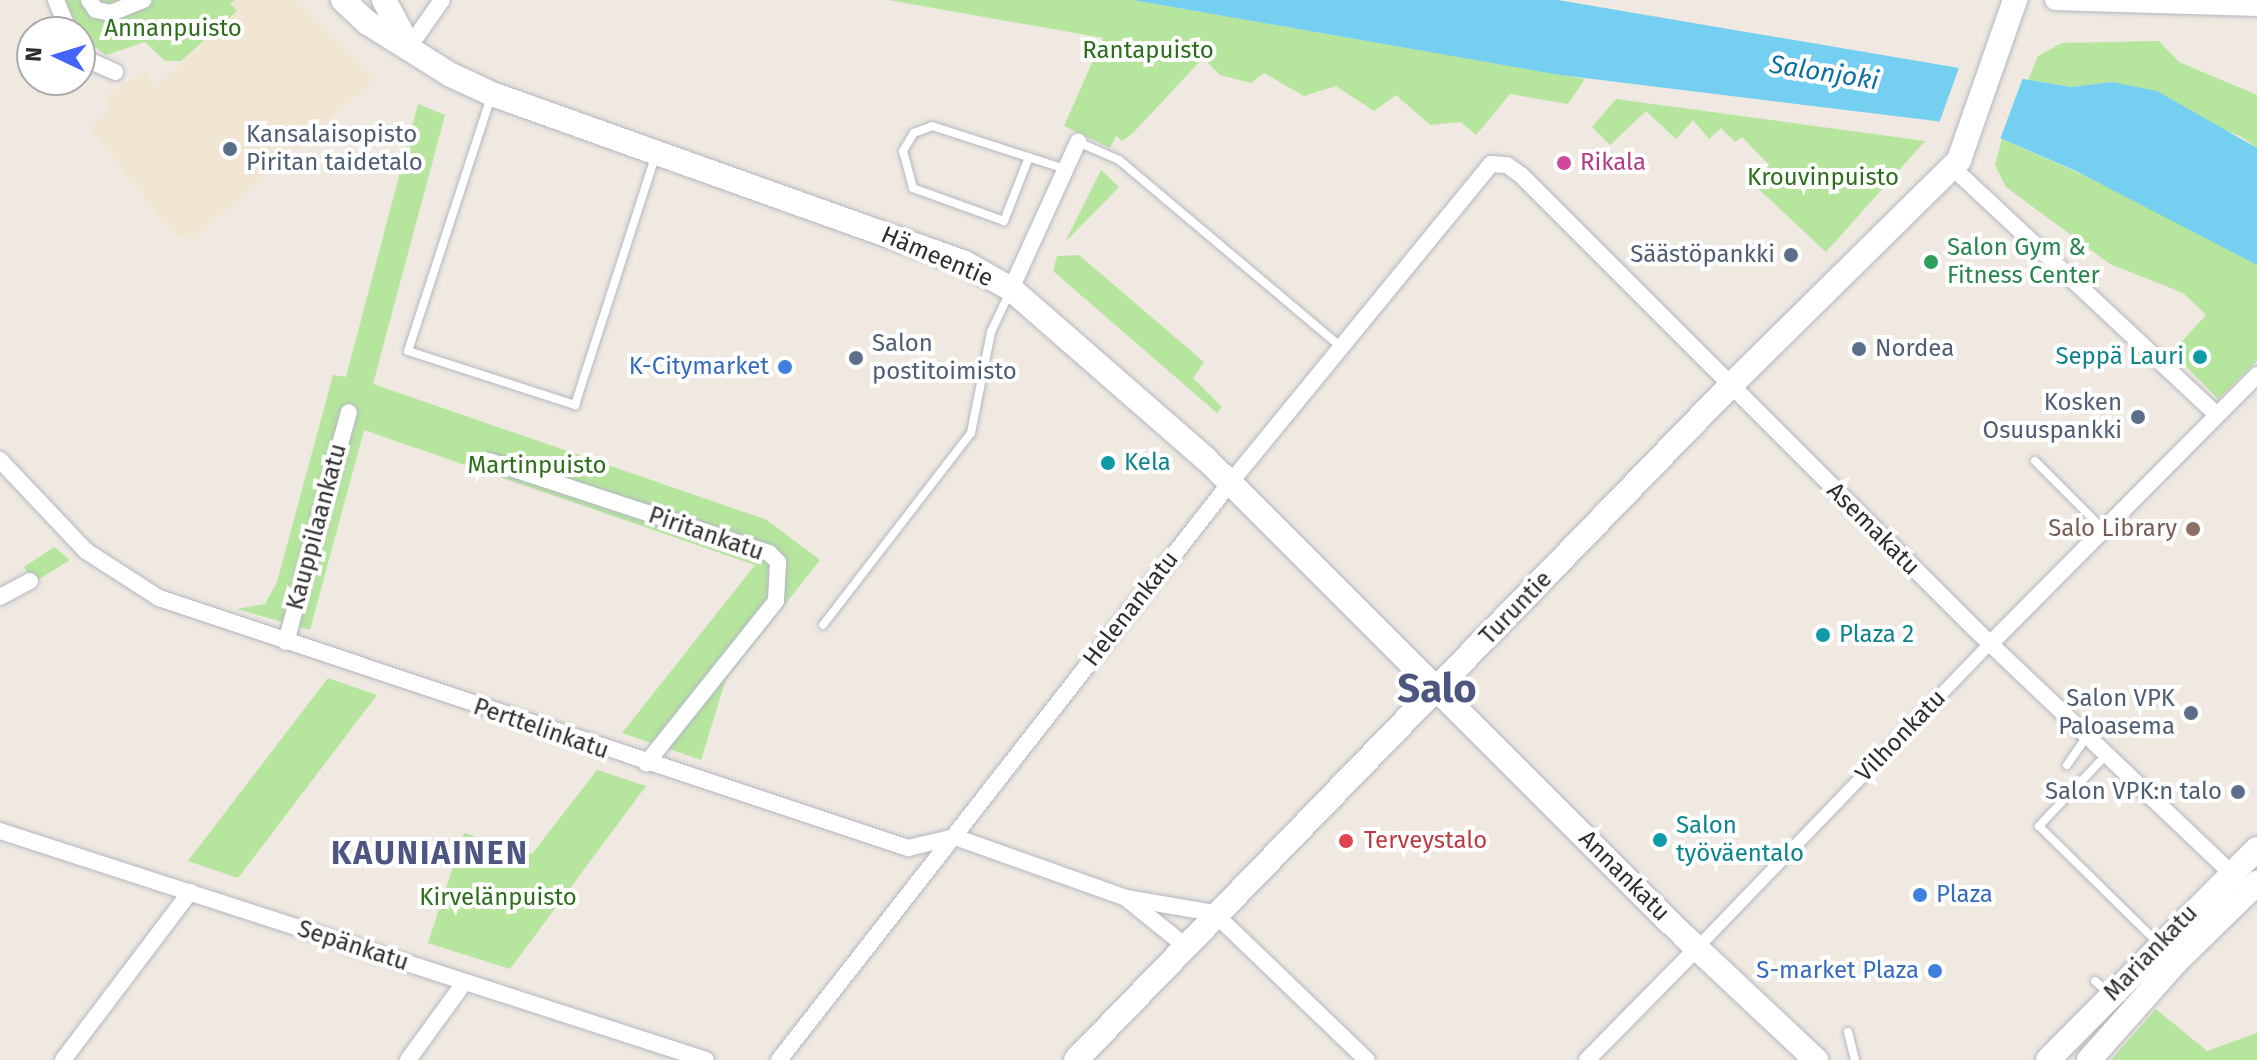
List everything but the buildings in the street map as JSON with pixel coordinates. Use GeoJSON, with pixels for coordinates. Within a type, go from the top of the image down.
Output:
{"type":"FeatureCollection","features":[{"type":"Feature","properties":{"kind":"main road","name":"Hämeentie"},"geometry":{"type":"LineString","coordinates":[[343,0],[368,23],[451,75],[492,94],[965,263],[1011,289],[1230,483],[1436,689]]}},
{"type":"Feature","properties":{"kind":"main road","name":"Hämeentie"},"geometry":{"type":"LineString","coordinates":[[384,0],[409,47]]}},
{"type":"Feature","properties":{"kind":"main road"},"geometry":{"type":"LineString","coordinates":[[1956,164],[1998,57],[2015,0]]}},
{"type":"Feature","properties":{"kind":"main road","name":"Turuntie"},"geometry":{"type":"LineString","coordinates":[[1076,1060],[1214,913],[1729,387],[1956,164]]}},
{"type":"Feature","properties":{"kind":"main road","name":"Annankatu"},"geometry":{"type":"LineString","coordinates":[[1436,689],[1697,948],[1816,1060]]}},
{"type":"Feature","properties":{"kind":"main road","name":"Mariankatu"},"geometry":{"type":"LineString","coordinates":[[2048,1060],[2103,988],[2159,944],[2257,849]]}},
{"type":"Feature","properties":{"kind":"main road","name":"Mariankatu"},"geometry":{"type":"LineString","coordinates":[[2089,1060],[2167,971],[2254,891]]}},
{"type":"Feature","properties":{"kind":"street"},"geometry":{"type":"LineString","coordinates":[[96,3],[123,11],[143,0]]}},
{"type":"Feature","properties":{"kind":"street"},"geometry":{"type":"LineString","coordinates":[[409,47],[442,0]]}},
{"type":"Feature","properties":{"kind":"street"},"geometry":{"type":"LineString","coordinates":[[2055,0],[2257,6]]}},
{"type":"Feature","properties":{"kind":"street"},"geometry":{"type":"LineString","coordinates":[[96,63],[115,72]]}},
{"type":"Feature","properties":{"kind":"street"},"geometry":{"type":"LineString","coordinates":[[1011,289],[1078,142]]}},
{"type":"Feature","properties":{"kind":"street","name":"Helenankatu"},"geometry":{"type":"LineString","coordinates":[[779,1060],[1230,483],[1491,164]]}},
{"type":"Feature","properties":{"kind":"street","name":"Asemakatu"},"geometry":{"type":"LineString","coordinates":[[1491,164],[1507,165],[1521,175],[1729,387],[1990,644],[2230,873],[2254,891]]}},
{"type":"Feature","properties":{"kind":"street"},"geometry":{"type":"LineString","coordinates":[[1956,164],[2217,415]]}},
{"type":"Feature","properties":{"kind":"street","name":"Vilhonkatu"},"geometry":{"type":"LineString","coordinates":[[1587,1060],[2102,528],[2257,375]]}},
{"type":"Feature","properties":{"kind":"street","name":"Kauppilaankatu"},"geometry":{"type":"LineString","coordinates":[[286,642],[349,412]]}},
{"type":"Feature","properties":{"kind":"street","name":"Perttelinkatu"},"geometry":{"type":"LineString","coordinates":[[0,460],[86,551],[159,598],[646,764],[908,848],[955,837]]}},
{"type":"Feature","properties":{"kind":"street","name":"Piritankatu"},"geometry":{"type":"LineString","coordinates":[[489,461],[769,553],[778,562],[776,601],[646,764]]}},
{"type":"Feature","properties":{"kind":"street"},"geometry":{"type":"LineString","coordinates":[[0,597],[30,581]]}},
{"type":"Feature","properties":{"kind":"street","name":"Sepänkatu"},"geometry":{"type":"LineString","coordinates":[[0,831],[706,1060]]}},
{"type":"Feature","properties":{"kind":"street"},"geometry":{"type":"LineString","coordinates":[[955,837],[1126,898],[1214,913],[1367,1060]]}},
{"type":"Feature","properties":{"kind":"street"},"geometry":{"type":"LineString","coordinates":[[63,1060],[190,892]]}},
{"type":"Feature","properties":{"kind":"street"},"geometry":{"type":"LineString","coordinates":[[1126,898],[1184,945]]}},
{"type":"Feature","properties":{"kind":"street"},"geometry":{"type":"LineString","coordinates":[[408,1060],[464,983]]}},
{"type":"Feature","properties":{"kind":"lane"},"geometry":{"type":"LineString","coordinates":[[492,94],[408,351],[575,405],[656,152]]}},
{"type":"Feature","properties":{"kind":"lane"},"geometry":{"type":"LineString","coordinates":[[1029,157],[1004,221],[913,188],[903,151],[914,133],[932,126],[1029,157],[1066,169]]}},
{"type":"Feature","properties":{"kind":"lane"},"geometry":{"type":"LineString","coordinates":[[1078,142],[1119,160],[1341,347]]}},
{"type":"Feature","properties":{"kind":"lane"},"geometry":{"type":"LineString","coordinates":[[823,625],[971,433],[991,332],[1011,289]]}},
{"type":"Feature","properties":{"kind":"lane"},"geometry":{"type":"LineString","coordinates":[[2035,461],[2102,528]]}},
{"type":"Feature","properties":{"kind":"lane"},"geometry":{"type":"LineString","coordinates":[[2067,765],[2087,736]]}},
{"type":"Feature","properties":{"kind":"lane"},"geometry":{"type":"LineString","coordinates":[[2106,755],[2039,826],[2159,944]]}},
{"type":"Feature","properties":{"kind":"lane"},"geometry":{"type":"LineString","coordinates":[[1848,1032],[1855,1060]]}},
{"type":"Feature","properties":{"kind":"shaded area"},"geometry":{"type":"Polygon","coordinates":[[[235,0],[296,0],[376,79],[193,240],[173,234],[90,128],[110,110],[106,96],[146,71],[156,86],[236,12],[230,4],[235,0]]]}},
{"type":"Feature","properties":{"kind":"green space","name":"Annanpuisto"},"geometry":{"type":"Polygon","coordinates":[[[64,0],[235,0],[230,4],[237,11],[181,61],[165,61],[145,42],[106,55],[96,48],[96,16],[73,16],[64,0]]]}},
{"type":"Feature","properties":{"kind":"green space","name":"Rantapuisto"},"geometry":{"type":"Polygon","coordinates":[[[888,0],[1133,0],[1585,79],[1568,104],[1510,94],[1476,135],[1461,122],[1430,125],[1396,95],[1374,111],[1336,86],[1304,96],[1264,73],[1251,83],[1220,75],[1203,58],[1133,133],[1122,141],[1116,136],[1110,148],[1064,126],[1103,38],[888,0]]]}},
{"type":"Feature","properties":{"kind":"green space"},"geometry":{"type":"Polygon","coordinates":[[[2159,41],[2179,62],[2257,95],[2257,148],[2242,137],[2112,82],[2071,87],[2028,80],[2038,56],[2062,43],[2159,41]]]}},
{"type":"Feature","properties":{"kind":"green space","name":"Krouvinpuisto"},"geometry":{"type":"Polygon","coordinates":[[[1616,99],[1925,141],[1826,252],[1752,183],[1769,165],[1742,137],[1735,142],[1721,128],[1709,139],[1693,120],[1676,139],[1646,111],[1610,145],[1592,127],[1616,99]]]}},
{"type":"Feature","properties":{"kind":"green space","name":"Martinpuisto"},"geometry":{"type":"Polygon","coordinates":[[[418,104],[445,115],[373,384],[767,520],[820,560],[726,679],[701,760],[622,733],[755,565],[364,430],[310,630],[237,609],[265,604],[277,582],[333,375],[346,377],[418,104]]]}},
{"type":"Feature","properties":{"kind":"green space"},"geometry":{"type":"Polygon","coordinates":[[[2002,139],[2117,190],[2257,265],[2257,361],[2218,399],[2172,352],[2206,315],[2183,293],[2110,264],[2006,187],[1995,165],[2002,139]]]}},
{"type":"Feature","properties":{"kind":"green space"},"geometry":{"type":"Polygon","coordinates":[[[1101,170],[1119,187],[1065,242],[1101,170]]]}},
{"type":"Feature","properties":{"kind":"green space"},"geometry":{"type":"Polygon","coordinates":[[[1079,255],[1204,362],[1193,378],[1222,407],[1217,413],[1053,271],[1057,256],[1079,255]]]}},
{"type":"Feature","properties":{"kind":"green space"},"geometry":{"type":"Polygon","coordinates":[[[54,547],[70,560],[33,583],[24,567],[54,547]]]}},
{"type":"Feature","properties":{"kind":"green space"},"geometry":{"type":"Polygon","coordinates":[[[328,678],[377,695],[238,878],[188,861],[328,678]]]}},
{"type":"Feature","properties":{"kind":"green space","name":"Kirvelänpuisto"},"geometry":{"type":"Polygon","coordinates":[[[597,770],[646,786],[510,969],[428,943],[464,833],[532,854],[597,770]]]}},
{"type":"Feature","properties":{"kind":"green space"},"geometry":{"type":"Polygon","coordinates":[[[2156,1009],[2207,1051],[2257,1033],[2257,1060],[2111,1060],[2156,1009]]]}},
{"type":"Feature","properties":{"kind":"water","name":"Salonjoki"},"geometry":{"type":"Polygon","coordinates":[[[1133,0],[1558,0],[2071,87],[2112,82],[2157,91],[2257,148],[2257,265],[2076,171],[2002,139],[1936,121],[1560,75],[1133,0]]]}},
{"type":"Feature","properties":{"kind":"pier"},"geometry":{"type":"Polygon","coordinates":[[[1960,65],[2024,75],[1999,142],[1938,126],[1960,65]]]}},
{"type":"Feature","properties":{"kind":"place","name":"Kansalaisopisto Piritan taidetalo"},"geometry":{"type":"Point","coordinates":[230,149]}},
{"type":"Feature","properties":{"kind":"place","name":"Rikala"},"geometry":{"type":"Point","coordinates":[1564,163]}},
{"type":"Feature","properties":{"kind":"place","name":"Säästöpankki"},"geometry":{"type":"Point","coordinates":[1791,255]}},
{"type":"Feature","properties":{"kind":"place","name":"Salon Gym & Fitness Center"},"geometry":{"type":"Point","coordinates":[1931,262]}},
{"type":"Feature","properties":{"kind":"place","name":"Nordea"},"geometry":{"type":"Point","coordinates":[1859,349]}},
{"type":"Feature","properties":{"kind":"place","name":"Seppä Lauri"},"geometry":{"type":"Point","coordinates":[2200,357]}},
{"type":"Feature","properties":{"kind":"place","name":"Salon postitoimisto"},"geometry":{"type":"Point","coordinates":[856,358]}},
{"type":"Feature","properties":{"kind":"place","name":"K-Citymarket"},"geometry":{"type":"Point","coordinates":[785,367]}},
{"type":"Feature","properties":{"kind":"place","name":"Kosken Osuuspankki"},"geometry":{"type":"Point","coordinates":[2138,417]}},
{"type":"Feature","properties":{"kind":"place","name":"Kela"},"geometry":{"type":"Point","coordinates":[1108,463]}},
{"type":"Feature","properties":{"kind":"place","name":"Salo Library"},"geometry":{"type":"Point","coordinates":[2193,529]}},
{"type":"Feature","properties":{"kind":"place","name":"Plaza 2"},"geometry":{"type":"Point","coordinates":[1823,635]}},
{"type":"Feature","properties":{"kind":"place","name":"Salon VPK Paloasema"},"geometry":{"type":"Point","coordinates":[2191,713]}},
{"type":"Feature","properties":{"kind":"place","name":"Salon VPK:n talo"},"geometry":{"type":"Point","coordinates":[2238,792]}},
{"type":"Feature","properties":{"kind":"place","name":"Salon työväentalo"},"geometry":{"type":"Point","coordinates":[1660,840]}},
{"type":"Feature","properties":{"kind":"place","name":"Terveystalo"},"geometry":{"type":"Point","coordinates":[1346,841]}},
{"type":"Feature","properties":{"kind":"place","name":"Plaza"},"geometry":{"type":"Point","coordinates":[1920,895]}},
{"type":"Feature","properties":{"kind":"place","name":"S-market Plaza"},"geometry":{"type":"Point","coordinates":[1935,971]}},
{"type":"Feature","properties":{"kind":"district","name":"Salo"},"geometry":{"type":"Point","coordinates":[1437,689]}},
{"type":"Feature","properties":{"kind":"district","name":"KAUNIAINEN"},"geometry":{"type":"Point","coordinates":[430,853]}}]}
